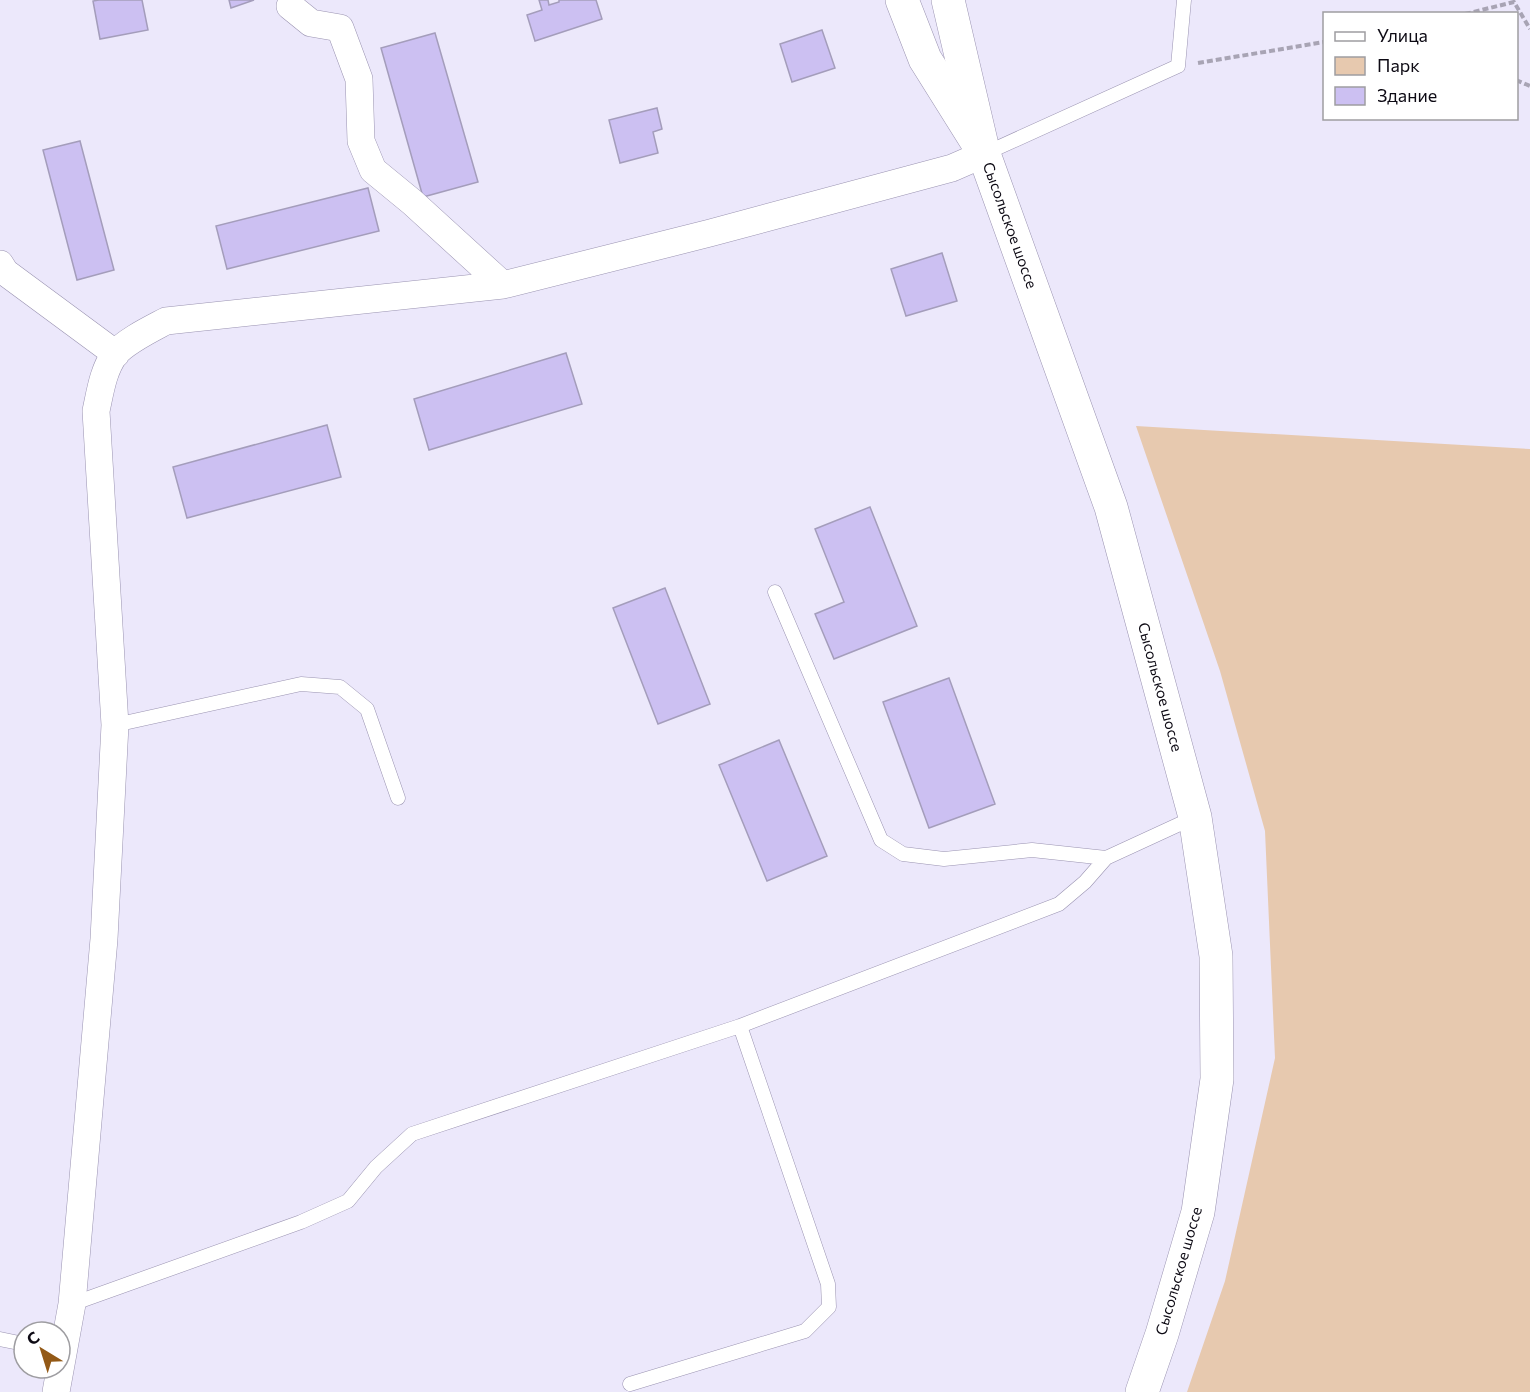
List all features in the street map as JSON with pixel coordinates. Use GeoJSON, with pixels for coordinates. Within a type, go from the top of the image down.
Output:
{"type":"FeatureCollection","features":[{"type":"Feature","properties":{"kind":"main road"},"geometry":{"type":"LineString","coordinates":[[902,0],[925,59],[984,154]]}},
{"type":"Feature","properties":{"kind":"main road","name":"Сысольское шоссе"},"geometry":{"type":"LineString","coordinates":[[948,0],[984,154],[1111,507],[1195,817],[1216,957],[1217,1079],[1198,1212],[1142,1392]]}},
{"type":"Feature","properties":{"kind":"street"},"geometry":{"type":"LineString","coordinates":[[290,6],[311,23],[340,28],[360,80],[361,141],[374,170],[503,285]]}},
{"type":"Feature","properties":{"kind":"street"},"geometry":{"type":"LineString","coordinates":[[69,1320],[72,1304],[104,939],[115,725],[96,411],[103,381],[116,354],[134,339],[166,321],[503,285],[952,168],[984,154]]}},
{"type":"Feature","properties":{"kind":"street"},"geometry":{"type":"LineString","coordinates":[[2,270],[116,354]]}},
{"type":"Feature","properties":{"kind":"lane"},"geometry":{"type":"LineString","coordinates":[[984,154],[1178,66],[1184,0]]}},
{"type":"Feature","properties":{"kind":"lane"},"geometry":{"type":"LineString","coordinates":[[775,592],[881,840],[903,855],[944,859],[1032,850],[1106,858]]}},
{"type":"Feature","properties":{"kind":"lane"},"geometry":{"type":"LineString","coordinates":[[115,725],[301,684],[340,687],[367,709],[399,798]]}},
{"type":"Feature","properties":{"kind":"lane"},"geometry":{"type":"LineString","coordinates":[[72,1304],[301,1222],[348,1201],[376,1167],[412,1134],[740,1026],[1059,904],[1085,882],[1106,858],[1195,817]]}},
{"type":"Feature","properties":{"kind":"lane"},"geometry":{"type":"LineString","coordinates":[[630,1384],[805,1331],[829,1307],[828,1284],[740,1026]]}},
{"type":"Feature","properties":{"kind":"path"},"geometry":{"type":"LineString","coordinates":[[1473,12],[1515,1],[1530,29]]}},
{"type":"Feature","properties":{"kind":"path"},"geometry":{"type":"LineString","coordinates":[[1178,66],[1323,42]]}},
{"type":"Feature","properties":{"kind":"green space"},"geometry":{"type":"Polygon","coordinates":[[[1136,426],[1530,449],[1530,1392],[1187,1392],[1225,1281],[1275,1058],[1265,831],[1220,671],[1136,426]]]}},
{"type":"Feature","properties":{"kind":"building"},"geometry":{"type":"Polygon","coordinates":[[[142,0],[148,30],[100,39],[93,1],[142,0]]]}},
{"type":"Feature","properties":{"kind":"building"},"geometry":{"type":"Polygon","coordinates":[[[229,0],[254,0],[231,8],[229,0]]]}},
{"type":"Feature","properties":{"kind":"building"},"geometry":{"type":"Polygon","coordinates":[[[539,0],[548,0],[549,5],[559,0],[596,0],[602,19],[535,41],[527,15],[542,10],[539,0]]]}},
{"type":"Feature","properties":{"kind":"building"},"geometry":{"type":"Polygon","coordinates":[[[822,30],[835,68],[792,82],[780,44],[822,30]]]}},
{"type":"Feature","properties":{"kind":"building"},"geometry":{"type":"Polygon","coordinates":[[[435,33],[478,182],[423,197],[381,48],[435,33]]]}},
{"type":"Feature","properties":{"kind":"building"},"geometry":{"type":"Polygon","coordinates":[[[657,108],[662,129],[653,132],[658,153],[620,163],[609,120],[657,108]]]}},
{"type":"Feature","properties":{"kind":"building"},"geometry":{"type":"Polygon","coordinates":[[[80,141],[114,270],[77,280],[43,150],[80,141]]]}},
{"type":"Feature","properties":{"kind":"building"},"geometry":{"type":"Polygon","coordinates":[[[368,188],[379,231],[227,269],[216,226],[368,188]]]}},
{"type":"Feature","properties":{"kind":"building"},"geometry":{"type":"Polygon","coordinates":[[[942,253],[957,301],[906,316],[891,269],[942,253]]]}},
{"type":"Feature","properties":{"kind":"building"},"geometry":{"type":"Polygon","coordinates":[[[566,353],[582,404],[429,450],[414,399],[566,353]]]}},
{"type":"Feature","properties":{"kind":"building"},"geometry":{"type":"Polygon","coordinates":[[[327,425],[341,477],[187,518],[173,467],[327,425]]]}},
{"type":"Feature","properties":{"kind":"building"},"geometry":{"type":"Polygon","coordinates":[[[870,507],[917,626],[834,659],[815,614],[844,602],[815,529],[870,507]]]}},
{"type":"Feature","properties":{"kind":"building"},"geometry":{"type":"Polygon","coordinates":[[[665,588],[710,704],[658,724],[613,608],[665,588]]]}},
{"type":"Feature","properties":{"kind":"building"},"geometry":{"type":"Polygon","coordinates":[[[949,678],[995,804],[929,828],[883,702],[949,678]]]}},
{"type":"Feature","properties":{"kind":"building"},"geometry":{"type":"Polygon","coordinates":[[[779,740],[827,856],[767,881],[719,765],[779,740]]]}}]}
